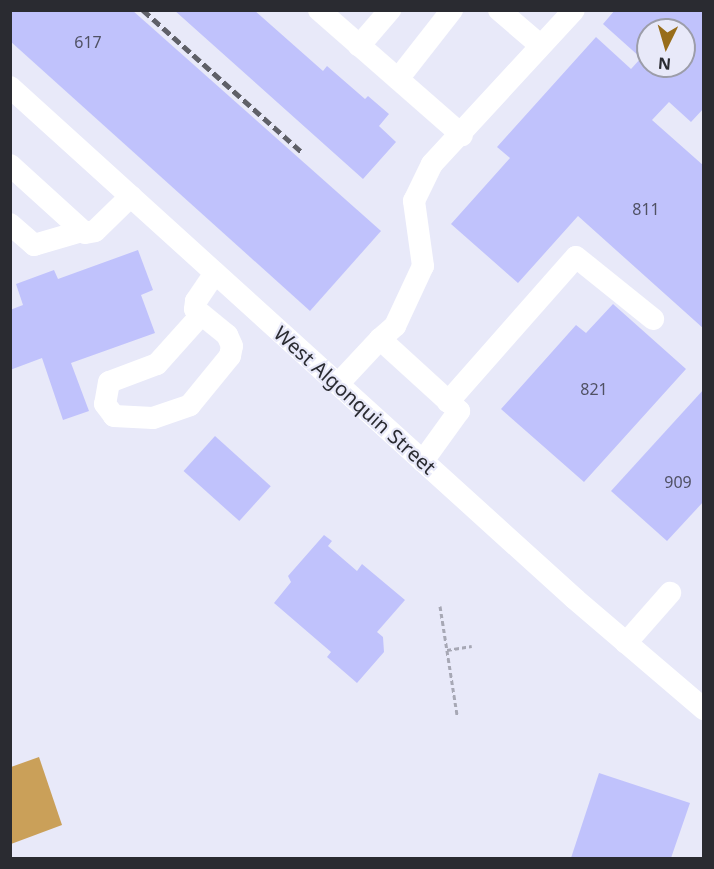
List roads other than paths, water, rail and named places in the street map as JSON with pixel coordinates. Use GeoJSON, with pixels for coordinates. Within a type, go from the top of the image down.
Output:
{"type":"FeatureCollection","features":[{"type":"Feature","properties":{"kind":"street"},"geometry":{"type":"LineString","coordinates":[[319,10],[462,135]]}},
{"type":"Feature","properties":{"kind":"street"},"geometry":{"type":"LineString","coordinates":[[398,79],[453,10]]}},
{"type":"Feature","properties":{"kind":"street"},"geometry":{"type":"LineString","coordinates":[[499,10],[540,45]]}},
{"type":"Feature","properties":{"kind":"street"},"geometry":{"type":"LineString","coordinates":[[338,384],[395,326],[423,266],[414,201],[432,164],[462,135],[540,45],[574,10]]}},
{"type":"Feature","properties":{"kind":"street"},"geometry":{"type":"LineString","coordinates":[[360,46],[382,13]]}},
{"type":"Feature","properties":{"kind":"street","name":"West Algonquin Street"},"geometry":{"type":"LineString","coordinates":[[10,87],[626,643],[704,709]]}},
{"type":"Feature","properties":{"kind":"street"},"geometry":{"type":"LineString","coordinates":[[10,165],[82,231]]}},
{"type":"Feature","properties":{"kind":"street"},"geometry":{"type":"LineString","coordinates":[[10,224],[34,245],[82,231],[95,231],[131,196]]}},
{"type":"Feature","properties":{"kind":"street"},"geometry":{"type":"LineString","coordinates":[[448,402],[576,257],[653,319]]}},
{"type":"Feature","properties":{"kind":"street"},"geometry":{"type":"LineString","coordinates":[[201,315],[157,364],[109,382],[105,390],[105,404],[114,416],[153,418],[190,405],[230,356],[232,346],[227,335],[195,309],[196,301],[215,273]]}},
{"type":"Feature","properties":{"kind":"street"},"geometry":{"type":"LineString","coordinates":[[380,339],[459,411],[423,461]]}},
{"type":"Feature","properties":{"kind":"street"},"geometry":{"type":"LineString","coordinates":[[626,643],[670,593]]}},
{"type":"Feature","properties":{"kind":"railway"},"geometry":{"type":"LineString","coordinates":[[143,10],[303,153]]}}]}
